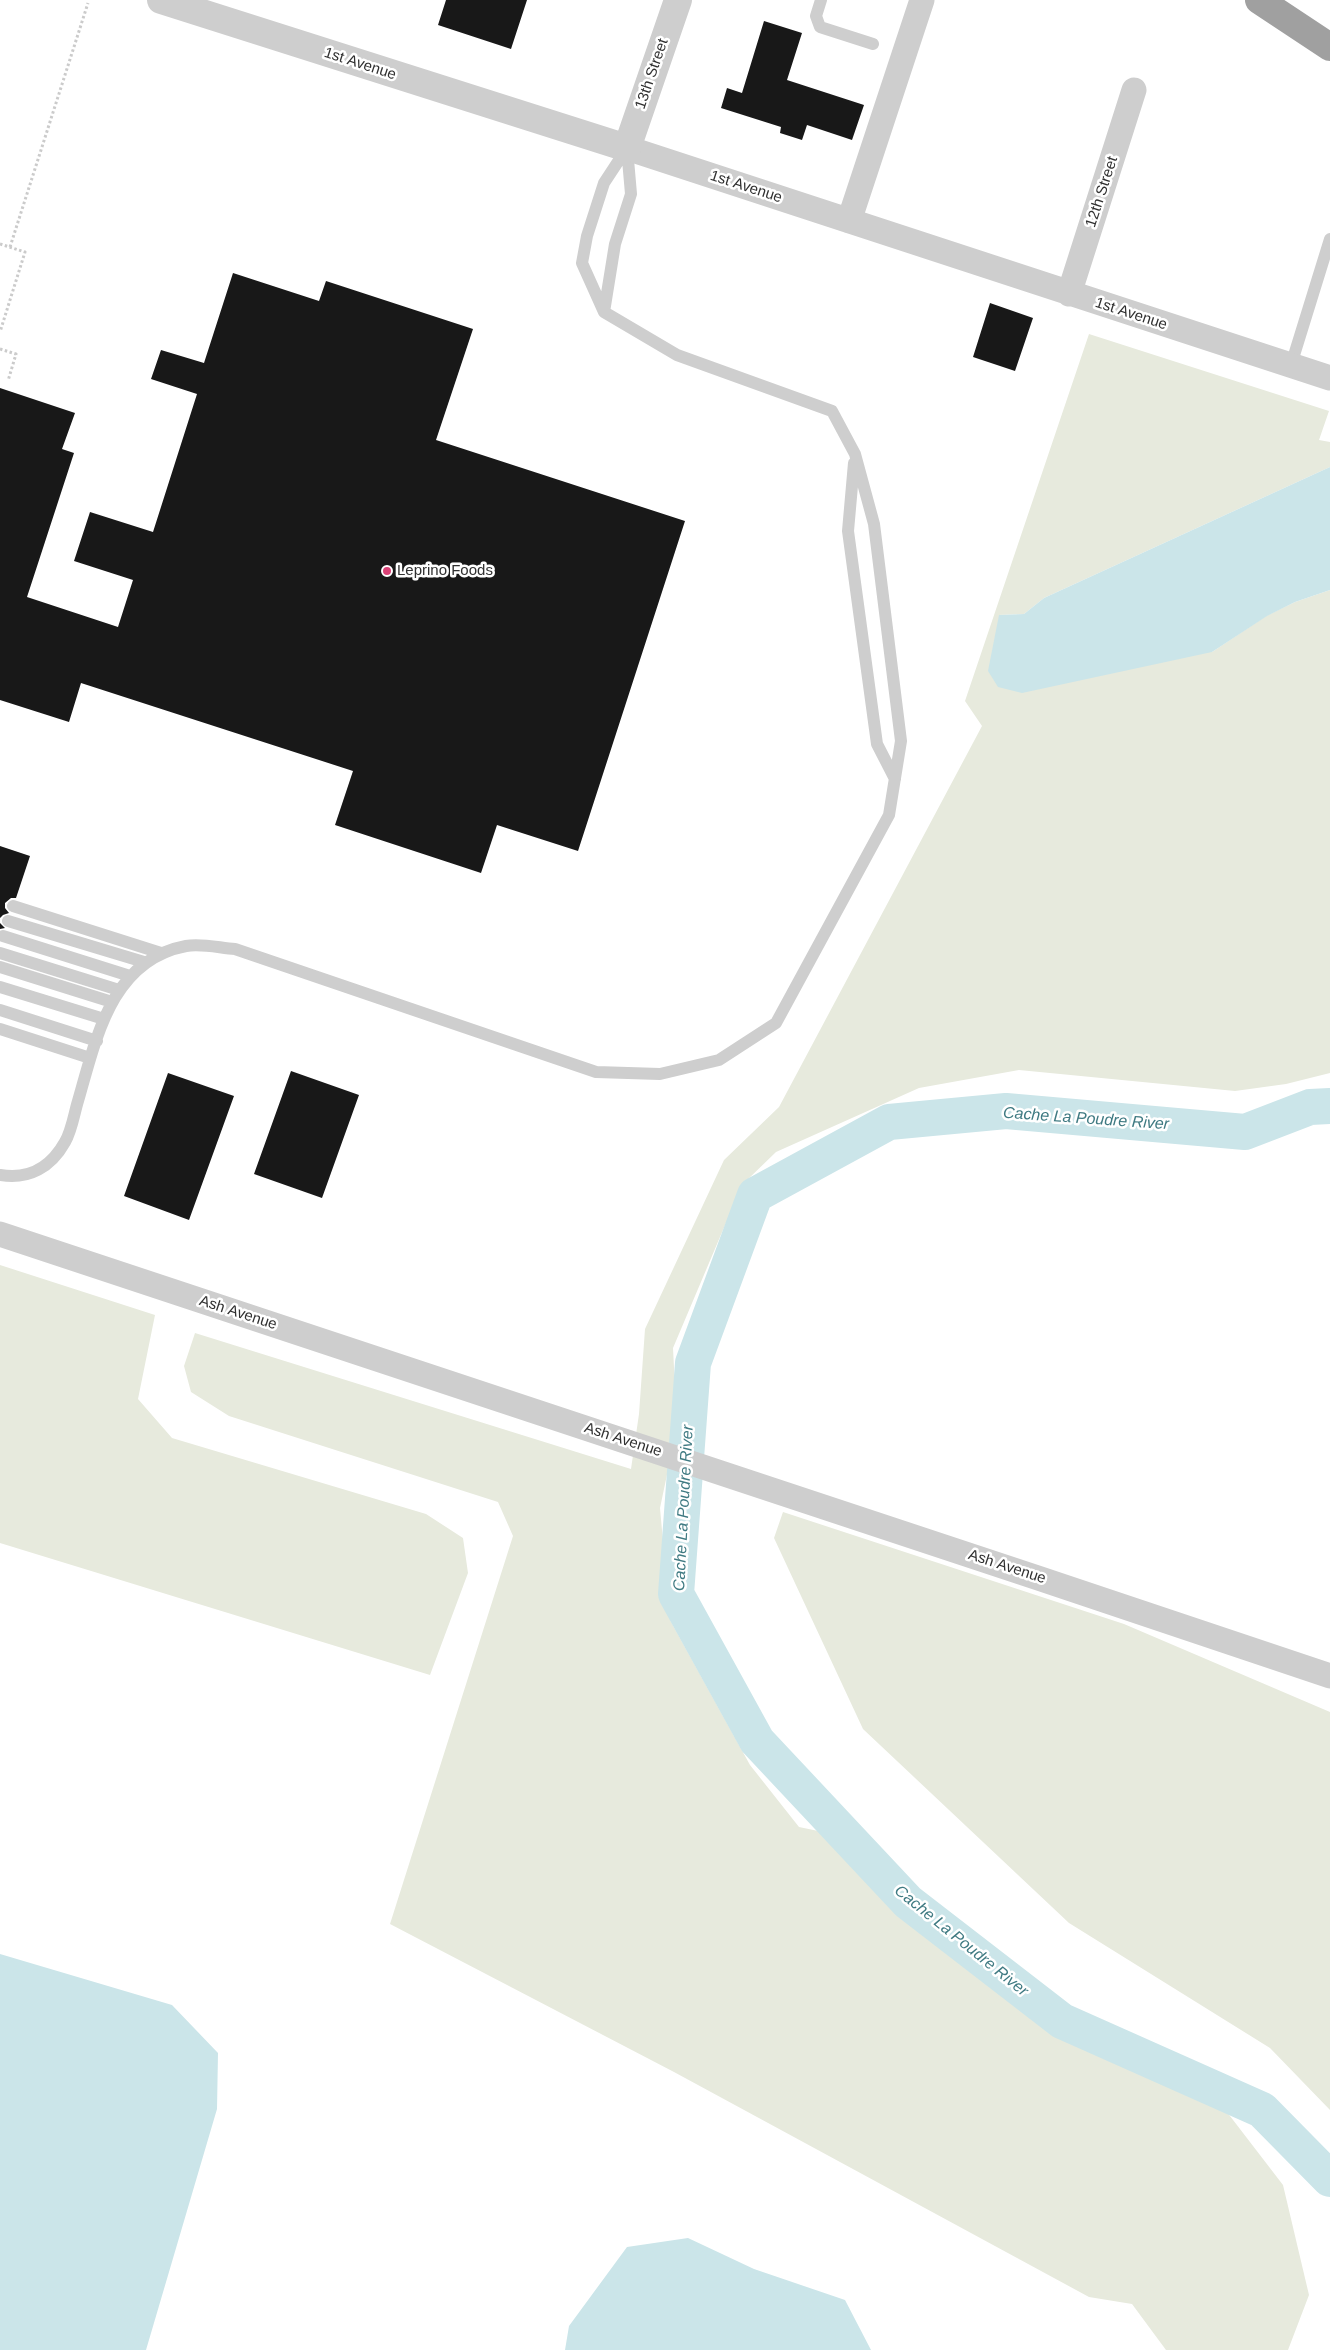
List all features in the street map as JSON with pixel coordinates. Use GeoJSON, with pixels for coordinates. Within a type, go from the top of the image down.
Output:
{"type":"FeatureCollection","features":[{"type":"Feature","properties":{"kind":"highway"},"geometry":{"type":"LineString","coordinates":[[1259,0],[1330,48]]}},
{"type":"Feature","properties":{"kind":"street","name":"1st Avenue"},"geometry":{"type":"LineString","coordinates":[[161,0],[627,148],[1330,378]]}},
{"type":"Feature","properties":{"kind":"street","name":"13th Street"},"geometry":{"type":"LineString","coordinates":[[627,148],[678,0]]}},
{"type":"Feature","properties":{"kind":"street"},"geometry":{"type":"LineString","coordinates":[[849,221],[922,0]]}},
{"type":"Feature","properties":{"kind":"street","name":"12th Street"},"geometry":{"type":"LineString","coordinates":[[1069,294],[1134,90]]}},
{"type":"Feature","properties":{"kind":"street","name":"Ash Avenue"},"geometry":{"type":"LineString","coordinates":[[0,1234],[1330,1676]]}},
{"type":"Feature","properties":{"kind":"lane"},"geometry":{"type":"LineString","coordinates":[[821,0],[816,16],[820,27],[873,44]]}},
{"type":"Feature","properties":{"kind":"lane"},"geometry":{"type":"LineString","coordinates":[[604,312],[615,244],[631,194],[627,148]]}},
{"type":"Feature","properties":{"kind":"lane"},"geometry":{"type":"LineString","coordinates":[[0,1174],[15,1178],[46,1168],[66,1141],[90,1058],[104,1019],[119,990],[144,962],[162,953],[188,945],[236,949],[596,1072],[660,1074],[719,1060],[776,1023],[889,815],[901,741],[874,524],[855,454],[832,411],[677,355],[604,312],[582,264],[587,236],[604,183],[627,148]]}},
{"type":"Feature","properties":{"kind":"lane"},"geometry":{"type":"LineString","coordinates":[[1291,365],[1330,239]]}},
{"type":"Feature","properties":{"kind":"lane"},"geometry":{"type":"LineString","coordinates":[[855,454],[848,531],[877,744],[895,779]]}},
{"type":"Feature","properties":{"kind":"lane"},"geometry":{"type":"LineString","coordinates":[[13,906],[162,953]]}},
{"type":"Feature","properties":{"kind":"lane"},"geometry":{"type":"LineString","coordinates":[[8,921],[144,962]]}},
{"type":"Feature","properties":{"kind":"lane"},"geometry":{"type":"LineString","coordinates":[[3,936],[130,976]]}},
{"type":"Feature","properties":{"kind":"lane"},"geometry":{"type":"LineString","coordinates":[[0,952],[119,990]]}},
{"type":"Feature","properties":{"kind":"lane"},"geometry":{"type":"LineString","coordinates":[[0,967],[112,1002]]}},
{"type":"Feature","properties":{"kind":"lane"},"geometry":{"type":"LineString","coordinates":[[0,987],[104,1019]]}},
{"type":"Feature","properties":{"kind":"lane"},"geometry":{"type":"LineString","coordinates":[[0,1010],[97,1041]]}},
{"type":"Feature","properties":{"kind":"lane"},"geometry":{"type":"LineString","coordinates":[[0,1028],[90,1058]]}},
{"type":"Feature","properties":{"kind":"path"},"geometry":{"type":"LineString","coordinates":[[10,247],[88,3]]}},
{"type":"Feature","properties":{"kind":"path"},"geometry":{"type":"LineString","coordinates":[[0,244],[26,252],[0,332]]}},
{"type":"Feature","properties":{"kind":"path"},"geometry":{"type":"LineString","coordinates":[[0,348],[16,354],[8,381]]}},
{"type":"Feature","properties":{"kind":"shaded area"},"geometry":{"type":"Polygon","coordinates":[[[1089,334],[1329,411],[1319,440],[1330,442],[1330,467],[1044,598],[1024,614],[999,615],[1212,652],[1266,616],[1295,602],[1330,590],[1330,1073],[1286,1084],[1235,1091],[1019,1070],[919,1088],[776,1152],[742,1185],[673,1348],[677,1427],[660,1508],[670,1620],[750,1765],[799,1827],[823,1832],[911,1916],[1064,2031],[1220,2103],[1283,2185],[1309,2295],[1288,2350],[1166,2350],[1132,2304],[1089,2297],[674,2072],[390,1924],[513,1536],[498,1502],[229,1416],[191,1392],[184,1366],[195,1333],[631,1469],[639,1414],[645,1329],[724,1160],[779,1107],[982,726],[965,701],[1089,334]]]}},
{"type":"Feature","properties":{"kind":"shaded area"},"geometry":{"type":"Polygon","coordinates":[[[0,1265],[155,1315],[138,1399],[172,1438],[426,1514],[463,1538],[468,1573],[430,1675],[0,1543],[0,1265]]]}},
{"type":"Feature","properties":{"kind":"shaded area"},"geometry":{"type":"Polygon","coordinates":[[[783,1512],[1124,1624],[1330,1712],[1330,2110],[1270,2048],[1069,1923],[863,1729],[774,1538],[783,1512]]]}},
{"type":"Feature","properties":{"kind":"water"},"geometry":{"type":"Polygon","coordinates":[[[1330,467],[1330,590],[1295,602],[1267,616],[1212,652],[1022,693],[998,687],[988,671],[999,615],[1024,614],[1044,598],[1330,467]]]}},
{"type":"Feature","properties":{"kind":"water"},"geometry":{"type":"Polygon","coordinates":[[[0,1954],[172,2005],[218,2053],[217,2109],[146,2350],[0,2350],[0,1954]]]}},
{"type":"Feature","properties":{"kind":"water"},"geometry":{"type":"Polygon","coordinates":[[[688,2238],[754,2269],[845,2300],[871,2350],[565,2350],[569,2326],[627,2247],[688,2238]]]}},
{"type":"Feature","properties":{"kind":"building"},"geometry":{"type":"Polygon","coordinates":[[[446,0],[527,0],[511,49],[438,25],[446,0]]]}},
{"type":"Feature","properties":{"kind":"building"},"geometry":{"type":"Polygon","coordinates":[[[764,21],[802,33],[787,80],[864,105],[852,140],[807,125],[802,140],[780,133],[781,127],[721,108],[727,88],[742,93],[764,21]]]}},
{"type":"Feature","properties":{"kind":"building","name":"Leprino Foods"},"geometry":{"type":"Polygon","coordinates":[[[233,273],[319,301],[326,281],[473,329],[436,440],[685,521],[578,851],[497,825],[481,873],[335,825],[353,771],[81,683],[69,722],[0,700],[0,388],[75,413],[62,449],[74,453],[27,597],[118,627],[133,580],[74,561],[90,512],[153,532],[197,394],[151,379],[161,350],[204,363],[233,273]]]}},
{"type":"Feature","properties":{"kind":"building"},"geometry":{"type":"Polygon","coordinates":[[[990,303],[1033,318],[1015,371],[973,357],[990,303]]]}},
{"type":"Feature","properties":{"kind":"building"},"geometry":{"type":"Polygon","coordinates":[[[0,846],[30,856],[16,898],[11,898],[5,903],[5,908],[9,913],[0,918],[0,846]]]}},
{"type":"Feature","properties":{"kind":"building"},"geometry":{"type":"Polygon","coordinates":[[[291,1071],[359,1095],[322,1198],[254,1174],[291,1071]]]}},
{"type":"Feature","properties":{"kind":"building"},"geometry":{"type":"Polygon","coordinates":[[[168,1073],[234,1096],[189,1220],[124,1196],[168,1073]]]}},
{"type":"Feature","properties":{"kind":"waterway","name":"Cache La Poudre River"},"geometry":{"type":"LineString","coordinates":[[1330,1106],[1310,1107],[1245,1132],[1006,1111],[889,1122],[755,1195],[693,1363],[676,1594],[757,1741],[908,1902],[1062,2021],[1262,2110],[1330,2179]]}},
{"type":"Feature","properties":{"kind":"place","name":"Leprino Foods"},"geometry":{"type":"Point","coordinates":[387,571]}}]}
